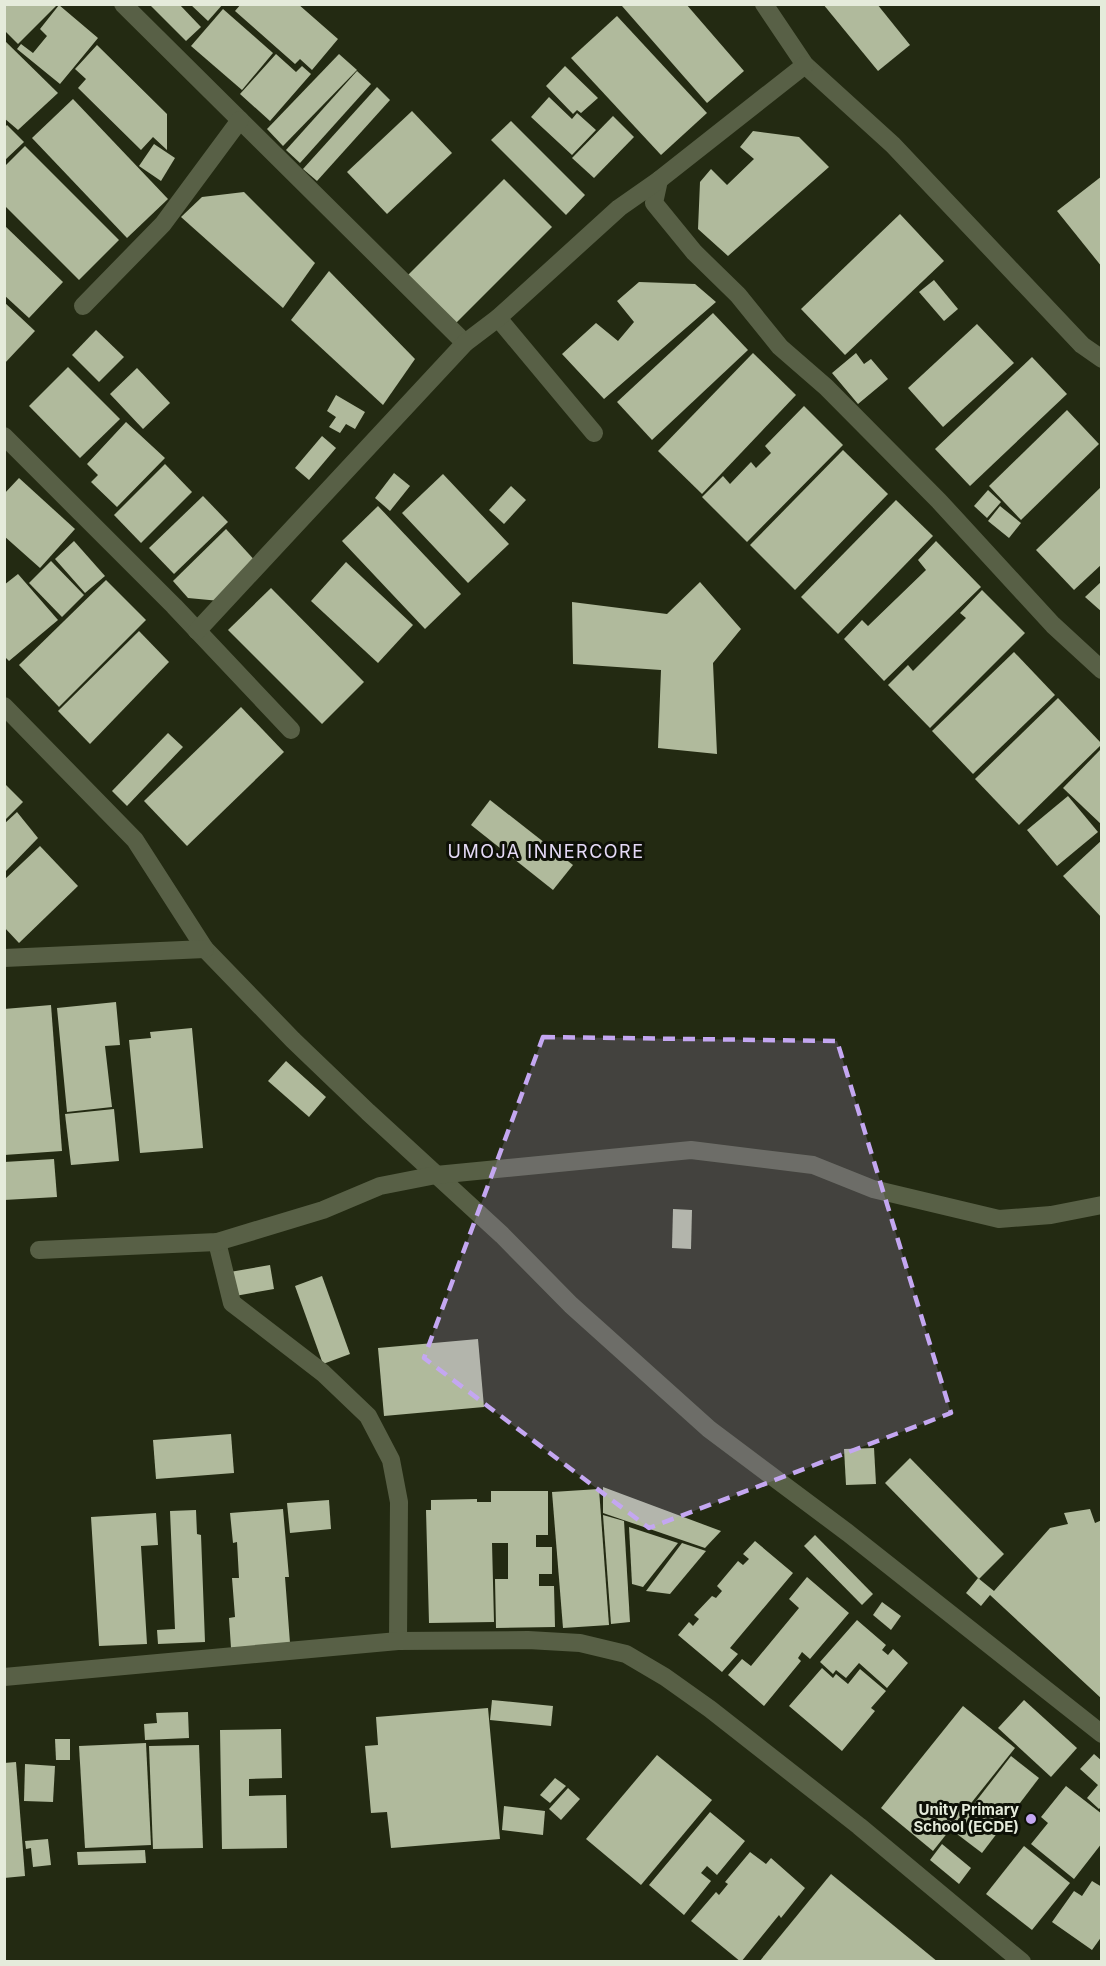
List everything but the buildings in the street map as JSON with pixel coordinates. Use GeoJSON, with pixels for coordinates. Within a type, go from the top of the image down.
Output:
{"type":"FeatureCollection","features":[{"type":"Feature","properties":{"kind":"street"},"geometry":{"type":"LineString","coordinates":[[123,4],[465,344]]}},
{"type":"Feature","properties":{"kind":"street"},"geometry":{"type":"LineString","coordinates":[[764,4],[805,65],[893,145],[1082,345],[1101,359]]}},
{"type":"Feature","properties":{"kind":"street"},"geometry":{"type":"LineString","coordinates":[[197,630],[465,344],[498,318],[619,208],[659,180],[805,65]]}},
{"type":"Feature","properties":{"kind":"street"},"geometry":{"type":"LineString","coordinates":[[83,306],[163,224],[240,120]]}},
{"type":"Feature","properties":{"kind":"street"},"geometry":{"type":"LineString","coordinates":[[659,180],[654,203],[694,252],[738,295],[780,346],[826,387],[939,501],[1053,625],[1101,670]]}},
{"type":"Feature","properties":{"kind":"street"},"geometry":{"type":"LineString","coordinates":[[498,318],[594,433]]}},
{"type":"Feature","properties":{"kind":"street"},"geometry":{"type":"LineString","coordinates":[[4,436],[197,630],[291,730]]}},
{"type":"Feature","properties":{"kind":"street"},"geometry":{"type":"LineString","coordinates":[[4,706],[135,840],[205,949],[293,1040],[502,1235],[571,1305],[709,1429],[848,1533],[1101,1734]]}},
{"type":"Feature","properties":{"kind":"street"},"geometry":{"type":"LineString","coordinates":[[4,958],[205,949]]}},
{"type":"Feature","properties":{"kind":"street"},"geometry":{"type":"LineString","coordinates":[[39,1250],[216,1242],[323,1210],[380,1186],[436,1175],[691,1150],[813,1165],[873,1189],[999,1220],[1051,1215],[1101,1205]]}},
{"type":"Feature","properties":{"kind":"street"},"geometry":{"type":"LineString","coordinates":[[216,1242],[232,1302],[323,1373],[368,1416],[391,1460],[399,1502],[398,1641]]}},
{"type":"Feature","properties":{"kind":"street"},"geometry":{"type":"LineString","coordinates":[[4,1677],[398,1641],[549,1641],[580,1643],[626,1654],[710,1709],[858,1826],[1022,1962]]}},
{"type":"Feature","properties":{"kind":"highlighted area"},"geometry":{"type":"Polygon","coordinates":[[[543,1037],[837,1041],[951,1413],[649,1528],[424,1358],[543,1037]]]}},
{"type":"Feature","properties":{"kind":"place","name":"Unity Primary School (ECDE)"},"geometry":{"type":"Point","coordinates":[1031,1819]}},
{"type":"Feature","properties":{"kind":"district","name":"UMOJA INNERCORE"},"geometry":{"type":"Point","coordinates":[546,852]}}]}
